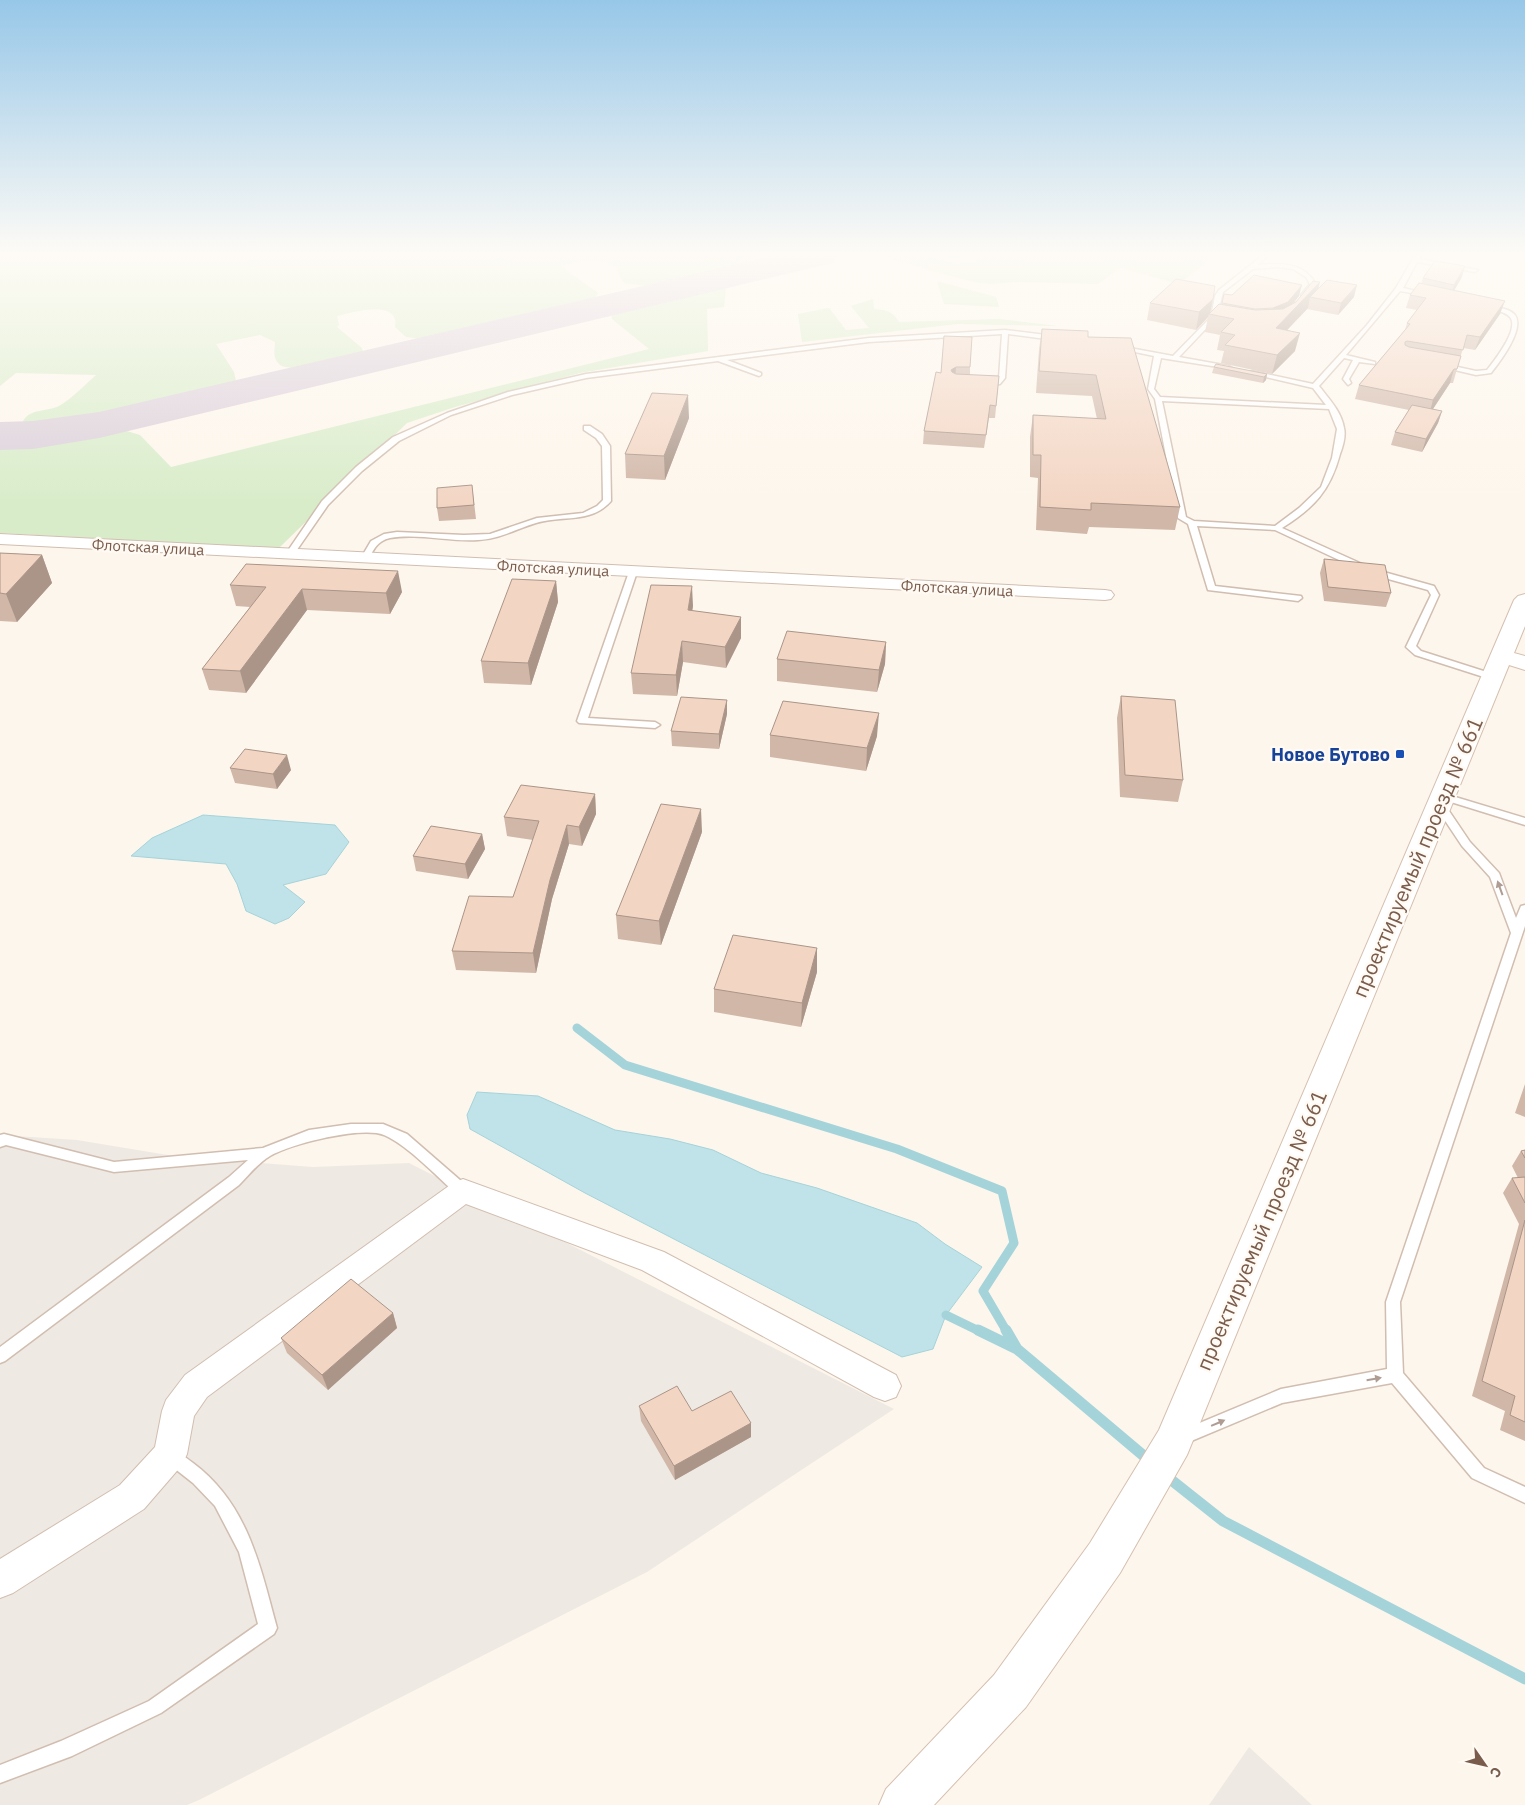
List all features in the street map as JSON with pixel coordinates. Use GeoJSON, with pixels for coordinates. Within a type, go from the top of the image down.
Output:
{"type":"FeatureCollection","features":[{"type":"Feature","properties":{"kind":"main road","name":"проектируемый проезд № 661"},"geometry":{"type":"LineString","coordinates":[[902,1805],[1010,1691],[1105,1558],[1173,1442],[1440,799],[1525,600]]}},
{"type":"Feature","properties":{"kind":"main road"},"geometry":{"type":"LineString","coordinates":[[1497,666],[1525,663]]}},
{"type":"Feature","properties":{"kind":"street","name":"Флотская улица"},"geometry":{"type":"LineString","coordinates":[[0,539],[1105,595]]}},
{"type":"Feature","properties":{"kind":"street"},"geometry":{"type":"LineString","coordinates":[[0,1580],[132,1496],[170,1454],[178,1411],[196,1386],[463,1191],[653,1261],[885,1386]]}},
{"type":"Feature","properties":{"kind":"lane"},"geometry":{"type":"LineString","coordinates":[[289,555],[325,503],[359,469],[396,440],[449,414],[510,393],[586,376],[716,358],[882,339]]}},
{"type":"Feature","properties":{"kind":"lane"},"geometry":{"type":"LineString","coordinates":[[943,339],[947,343]]}},
{"type":"Feature","properties":{"kind":"lane"},"geometry":{"type":"LineString","coordinates":[[975,384],[994,384],[1000,382],[1002,378],[1005,339]]}},
{"type":"Feature","properties":{"kind":"lane"},"geometry":{"type":"LineString","coordinates":[[1060,339],[1066,340]]}},
{"type":"Feature","properties":{"kind":"lane"},"geometry":{"type":"LineString","coordinates":[[1175,357],[1192,339]]}},
{"type":"Feature","properties":{"kind":"lane"},"geometry":{"type":"LineString","coordinates":[[1315,386],[1356,339]]}},
{"type":"Feature","properties":{"kind":"lane"},"geometry":{"type":"LineString","coordinates":[[1440,365],[1486,373],[1510,339]]}},
{"type":"Feature","properties":{"kind":"lane"},"geometry":{"type":"LineString","coordinates":[[1112,347],[1175,357],[1315,386],[1332,407],[1341,428],[1342,439],[1324,488],[1285,524],[1276,528]]}},
{"type":"Feature","properties":{"kind":"lane"},"geometry":{"type":"LineString","coordinates":[[1158,354],[1151,389],[1158,399],[1182,518],[1192,523],[1276,528],[1370,571],[1431,588],[1435,595],[1412,647],[1418,653],[1430,658],[1497,666]]}},
{"type":"Feature","properties":{"kind":"lane"},"geometry":{"type":"LineString","coordinates":[[1342,356],[1373,363]]}},
{"type":"Feature","properties":{"kind":"lane"},"geometry":{"type":"LineString","coordinates":[[716,358],[759,374]]}},
{"type":"Feature","properties":{"kind":"lane"},"geometry":{"type":"LineString","coordinates":[[1348,383],[1346,379],[1357,359]]}},
{"type":"Feature","properties":{"kind":"lane"},"geometry":{"type":"LineString","coordinates":[[1158,399],[1332,407]]}},
{"type":"Feature","properties":{"kind":"lane"},"geometry":{"type":"LineString","coordinates":[[366,558],[375,540],[383,536],[397,534],[482,537],[500,534],[544,518],[587,516],[598,511],[608,501],[606,446],[599,436],[587,428]]}},
{"type":"Feature","properties":{"kind":"lane"},"geometry":{"type":"LineString","coordinates":[[1192,523],[1211,588],[1298,598]]}},
{"type":"Feature","properties":{"kind":"lane"},"geometry":{"type":"LineString","coordinates":[[633,572],[582,721],[655,725]]}},
{"type":"Feature","properties":{"kind":"lane"},"geometry":{"type":"LineString","coordinates":[[1440,799],[1525,822]]}},
{"type":"Feature","properties":{"kind":"lane"},"geometry":{"type":"LineString","coordinates":[[1440,799],[1466,844],[1495,876],[1517,934]]}},
{"type":"Feature","properties":{"kind":"lane"},"geometry":{"type":"LineString","coordinates":[[1525,909],[1393,1302],[1396,1375],[1478,1473],[1525,1495]]}},
{"type":"Feature","properties":{"kind":"lane"},"geometry":{"type":"LineString","coordinates":[[1,1139],[114,1167],[264,1153],[309,1134],[351,1129],[383,1129],[402,1138],[463,1191]]}},
{"type":"Feature","properties":{"kind":"lane"},"geometry":{"type":"LineString","coordinates":[[0,1356],[234,1182],[264,1153]]}},
{"type":"Feature","properties":{"kind":"lane"},"geometry":{"type":"LineString","coordinates":[[1173,1442],[1281,1396],[1396,1375]]}},
{"type":"Feature","properties":{"kind":"lane"},"geometry":{"type":"LineString","coordinates":[[0,1774],[65,1749],[155,1707],[268,1628],[247,1550],[220,1500],[199,1477],[170,1454]]}},
{"type":"Feature","properties":{"kind":"shaded area"},"geometry":{"type":"Polygon","coordinates":[[[0,1135],[77,1140],[180,1157],[313,1167],[409,1163],[894,1409],[647,1572],[199,1800],[187,1805],[0,1805],[0,1135]]]}},
{"type":"Feature","properties":{"kind":"shaded area"},"geometry":{"type":"Polygon","coordinates":[[[1249,1747],[1312,1805],[1209,1805],[1249,1747]]]}},
{"type":"Feature","properties":{"kind":"green space"},"geometry":{"type":"Polygon","coordinates":[[[0,339],[239,339],[216,344],[234,372],[236,381],[231,386],[96,418],[54,424],[26,424],[23,421],[30,414],[59,406],[96,375],[16,373],[0,386],[0,339]]]}},
{"type":"Feature","properties":{"kind":"green space"},"geometry":{"type":"Polygon","coordinates":[[[269,339],[352,339],[362,348],[364,355],[307,367],[285,367],[279,364],[275,356],[275,342],[269,339]]]}},
{"type":"Feature","properties":{"kind":"green space"},"geometry":{"type":"Polygon","coordinates":[[[637,339],[708,339],[708,351],[580,373],[455,407],[407,423],[279,548],[0,533],[0,442],[48,439],[120,429],[140,435],[171,467],[649,349],[637,339]]]}},
{"type":"Feature","properties":{"kind":"green space"},"geometry":{"type":"Polygon","coordinates":[[[802,339],[826,339],[802,342],[802,339]]]}},
{"type":"Feature","properties":{"kind":"water"},"geometry":{"type":"Polygon","coordinates":[[[203,815],[335,825],[349,842],[326,874],[283,885],[305,902],[289,918],[275,924],[246,911],[237,884],[226,864],[131,856],[152,838],[203,815]]]}},
{"type":"Feature","properties":{"kind":"water"},"geometry":{"type":"Polygon","coordinates":[[[477,1092],[538,1096],[615,1130],[670,1139],[713,1150],[761,1173],[817,1188],[917,1223],[945,1244],[982,1267],[946,1315],[933,1349],[902,1357],[585,1193],[470,1129],[467,1115],[477,1092]]]}},
{"type":"Feature","properties":{"kind":"building"},"geometry":{"type":"Polygon","coordinates":[[[944,339],[972,339],[970,367],[956,367],[951,370],[956,374],[999,376],[996,406],[990,405],[986,435],[924,431],[936,372],[941,373],[944,339]]]}},
{"type":"Feature","properties":{"kind":"building"},"geometry":{"type":"Polygon","coordinates":[[[1041,339],[1131,339],[1180,507],[1091,503],[1091,510],[1040,507],[1041,455],[1033,455],[1033,415],[1106,419],[1096,375],[1039,371],[1041,339]]]}},
{"type":"Feature","properties":{"kind":"building"},"geometry":{"type":"Polygon","coordinates":[[[1231,339],[1293,339],[1277,355],[1225,345],[1231,339]]]}},
{"type":"Feature","properties":{"kind":"building"},"geometry":{"type":"Polygon","coordinates":[[[1397,339],[1466,339],[1463,350],[1405,342],[1405,345],[1409,347],[1461,356],[1457,369],[1454,369],[1433,400],[1359,385],[1397,339]]]}},
{"type":"Feature","properties":{"kind":"building"},"geometry":{"type":"Polygon","coordinates":[[[1216,364],[1267,374],[1264,377],[1214,367],[1216,364]]]}},
{"type":"Feature","properties":{"kind":"building"},"geometry":{"type":"Polygon","coordinates":[[[652,393],[688,395],[664,456],[625,454],[652,393]]]}},
{"type":"Feature","properties":{"kind":"building"},"geometry":{"type":"Polygon","coordinates":[[[1412,405],[1442,411],[1426,439],[1395,432],[1412,405]]]}},
{"type":"Feature","properties":{"kind":"building"},"geometry":{"type":"Polygon","coordinates":[[[472,485],[474,505],[437,508],[437,488],[472,485]]]}},
{"type":"Feature","properties":{"kind":"building"},"geometry":{"type":"Polygon","coordinates":[[[0,553],[42,555],[6,594],[0,593],[0,553]]]}},
{"type":"Feature","properties":{"kind":"building"},"geometry":{"type":"Polygon","coordinates":[[[1324,559],[1385,565],[1391,593],[1328,587],[1324,559]]]}},
{"type":"Feature","properties":{"kind":"building"},"geometry":{"type":"Polygon","coordinates":[[[246,564],[398,571],[386,593],[302,589],[240,671],[202,669],[266,587],[230,585],[246,564]]]}},
{"type":"Feature","properties":{"kind":"building"},"geometry":{"type":"Polygon","coordinates":[[[512,579],[556,581],[528,663],[481,661],[512,579]]]}},
{"type":"Feature","properties":{"kind":"building"},"geometry":{"type":"Polygon","coordinates":[[[651,585],[692,586],[688,610],[741,617],[725,647],[682,641],[676,675],[631,673],[651,585]]]}},
{"type":"Feature","properties":{"kind":"building"},"geometry":{"type":"Polygon","coordinates":[[[787,631],[886,642],[879,670],[777,659],[787,631]]]}},
{"type":"Feature","properties":{"kind":"building"},"geometry":{"type":"Polygon","coordinates":[[[1121,696],[1175,700],[1183,780],[1125,775],[1121,696]]]}},
{"type":"Feature","properties":{"kind":"building"},"geometry":{"type":"Polygon","coordinates":[[[681,697],[727,700],[719,734],[671,731],[681,697]]]}},
{"type":"Feature","properties":{"kind":"building"},"geometry":{"type":"Polygon","coordinates":[[[783,701],[879,713],[867,748],[770,735],[783,701]]]}},
{"type":"Feature","properties":{"kind":"building"},"geometry":{"type":"Polygon","coordinates":[[[245,749],[287,755],[273,774],[230,768],[245,749]]]}},
{"type":"Feature","properties":{"kind":"building"},"geometry":{"type":"Polygon","coordinates":[[[521,785],[595,794],[579,827],[567,825],[550,880],[533,953],[452,951],[469,896],[513,897],[539,821],[504,817],[521,785]]]}},
{"type":"Feature","properties":{"kind":"building"},"geometry":{"type":"Polygon","coordinates":[[[661,804],[701,809],[659,921],[616,915],[661,804]]]}},
{"type":"Feature","properties":{"kind":"building"},"geometry":{"type":"Polygon","coordinates":[[[431,826],[482,834],[465,864],[413,856],[431,826]]]}},
{"type":"Feature","properties":{"kind":"building"},"geometry":{"type":"Polygon","coordinates":[[[733,935],[817,948],[802,1003],[714,989],[733,935]]]}},
{"type":"Feature","properties":{"kind":"building"},"geometry":{"type":"Polygon","coordinates":[[[1525,1150],[1525,1158],[1521,1151],[1525,1150]]]}},
{"type":"Feature","properties":{"kind":"building"},"geometry":{"type":"Polygon","coordinates":[[[1525,1177],[1525,1203],[1512,1178],[1525,1177]]]}},
{"type":"Feature","properties":{"kind":"building"},"geometry":{"type":"Polygon","coordinates":[[[1525,1220],[1525,1422],[1510,1415],[1515,1396],[1482,1381],[1525,1220]]]}},
{"type":"Feature","properties":{"kind":"building"},"geometry":{"type":"Polygon","coordinates":[[[351,1279],[393,1313],[322,1375],[281,1338],[351,1279]]]}},
{"type":"Feature","properties":{"kind":"building"},"geometry":{"type":"Polygon","coordinates":[[[677,1386],[692,1411],[731,1391],[751,1423],[674,1466],[639,1406],[677,1386]]]}},
{"type":"Feature","properties":{"kind":"waterway"},"geometry":{"type":"LineString","coordinates":[[577,1028],[625,1065],[897,1149],[1002,1191],[1014,1243],[983,1291],[1007,1332]]}},
{"type":"Feature","properties":{"kind":"waterway"},"geometry":{"type":"LineString","coordinates":[[946,1315],[981,1332]]}},
{"type":"Feature","properties":{"kind":"waterway"},"geometry":{"type":"LineString","coordinates":[[978,1330],[1017,1349]]}},
{"type":"Feature","properties":{"kind":"waterway"},"geometry":{"type":"LineString","coordinates":[[1006,1330],[1017,1349]]}},
{"type":"Feature","properties":{"kind":"waterway"},"geometry":{"type":"LineString","coordinates":[[1017,1349],[1151,1462]]}},
{"type":"Feature","properties":{"kind":"waterway"},"geometry":{"type":"LineString","coordinates":[[1165,1475],[1223,1521],[1525,1679]]}},
{"type":"Feature","properties":{"kind":"taxiway"},"geometry":{"type":"LineString","coordinates":[[0,436],[33,435],[99,425],[463,339]]}},
{"type":"Feature","properties":{"kind":"place","name":"Новое Бутово"},"geometry":{"type":"Point","coordinates":[1400,754]}}]}
